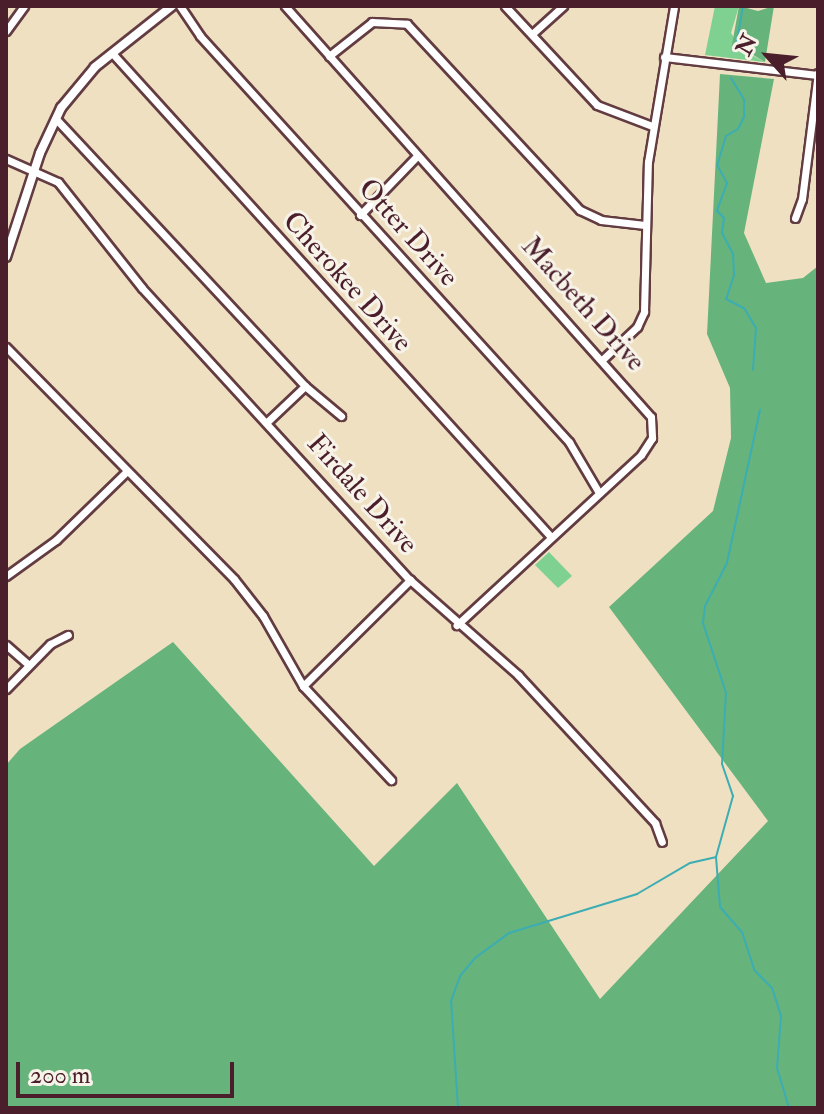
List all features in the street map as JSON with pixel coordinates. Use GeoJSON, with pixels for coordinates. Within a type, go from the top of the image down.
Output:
{"type":"FeatureCollection","features":[{"type":"Feature","properties":{"kind":"street"},"geometry":{"type":"LineString","coordinates":[[6,31],[24,6]]}},
{"type":"Feature","properties":{"kind":"street"},"geometry":{"type":"LineString","coordinates":[[6,257],[56,119],[84,78],[172,6]]}},
{"type":"Feature","properties":{"kind":"street","name":"Otter Drive"},"geometry":{"type":"LineString","coordinates":[[180,6],[200,36],[569,442],[599,493]]}},
{"type":"Feature","properties":{"kind":"street","name":"Macbeth Drive"},"geometry":{"type":"LineString","coordinates":[[285,6],[417,156],[646,406],[652,427],[648,447],[457,625]]}},
{"type":"Feature","properties":{"kind":"street"},"geometry":{"type":"LineString","coordinates":[[505,6],[597,105],[652,126]]}},
{"type":"Feature","properties":{"kind":"street"},"geometry":{"type":"LineString","coordinates":[[532,34],[563,6]]}},
{"type":"Feature","properties":{"kind":"street"},"geometry":{"type":"LineString","coordinates":[[603,359],[637,327],[644,312],[645,225],[652,126],[674,6]]}},
{"type":"Feature","properties":{"kind":"street"},"geometry":{"type":"LineString","coordinates":[[329,56],[372,22],[407,24],[580,210],[601,220],[645,225]]}},
{"type":"Feature","properties":{"kind":"street","name":"Cherokee Drive"},"geometry":{"type":"LineString","coordinates":[[112,53],[551,537]]}},
{"type":"Feature","properties":{"kind":"street"},"geometry":{"type":"LineString","coordinates":[[664,57],[818,73],[816,108],[802,199],[795,218]]}},
{"type":"Feature","properties":{"kind":"street"},"geometry":{"type":"LineString","coordinates":[[56,119],[305,386],[341,416]]}},
{"type":"Feature","properties":{"kind":"street"},"geometry":{"type":"LineString","coordinates":[[360,215],[417,156]]}},
{"type":"Feature","properties":{"kind":"street","name":"Firdale Drive"},"geometry":{"type":"LineString","coordinates":[[6,159],[64,188],[142,288],[410,580],[457,625],[518,675],[655,823],[662,842]]}},
{"type":"Feature","properties":{"kind":"street"},"geometry":{"type":"LineString","coordinates":[[6,347],[244,591],[303,686],[391,780]]}},
{"type":"Feature","properties":{"kind":"street"},"geometry":{"type":"LineString","coordinates":[[267,422],[305,386]]}},
{"type":"Feature","properties":{"kind":"street"},"geometry":{"type":"LineString","coordinates":[[6,576],[56,540],[126,472]]}},
{"type":"Feature","properties":{"kind":"street"},"geometry":{"type":"LineString","coordinates":[[303,686],[410,580]]}},
{"type":"Feature","properties":{"kind":"street"},"geometry":{"type":"LineString","coordinates":[[6,689],[28,664],[68,635]]}},
{"type":"Feature","properties":{"kind":"street"},"geometry":{"type":"LineString","coordinates":[[6,645],[28,664]]}},
{"type":"Feature","properties":{"kind":"green space"},"geometry":{"type":"Polygon","coordinates":[[[715,6],[739,6],[731,33],[742,50],[765,62],[705,55],[715,6]]]}},
{"type":"Feature","properties":{"kind":"green space"},"geometry":{"type":"Polygon","coordinates":[[[739,6],[758,11],[774,6],[765,62],[745,50],[731,50],[739,6]]]}},
{"type":"Feature","properties":{"kind":"green space"},"geometry":{"type":"Polygon","coordinates":[[[720,74],[774,79],[744,233],[766,283],[803,278],[818,266],[818,1108],[6,1108],[6,765],[20,749],[173,642],[374,866],[457,783],[600,999],[768,821],[609,607],[713,511],[731,438],[730,388],[707,334],[720,74]]]}},
{"type":"Feature","properties":{"kind":"green space"},"geometry":{"type":"Polygon","coordinates":[[[549,552],[572,576],[558,588],[535,565],[549,552]]]}},
{"type":"Feature","properties":{"kind":"waterway"},"geometry":{"type":"LineString","coordinates":[[735,52],[743,6]]}},
{"type":"Feature","properties":{"kind":"waterway"},"geometry":{"type":"LineString","coordinates":[[731,78],[744,100],[744,117],[738,129],[726,136],[717,165],[727,183],[717,211],[724,218],[722,233],[733,254],[734,275],[726,299],[744,308],[756,328],[753,370]]}},
{"type":"Feature","properties":{"kind":"waterway"},"geometry":{"type":"LineString","coordinates":[[760,410],[727,563],[705,606],[703,623],[726,693],[722,764],[733,796],[716,857],[720,907],[742,932],[754,970],[772,988],[781,1016],[777,1068],[789,1108]]}},
{"type":"Feature","properties":{"kind":"waterway"},"geometry":{"type":"LineString","coordinates":[[458,1108],[451,1001],[460,976],[475,958],[509,933],[637,894],[690,863],[715,857]]}}]}
